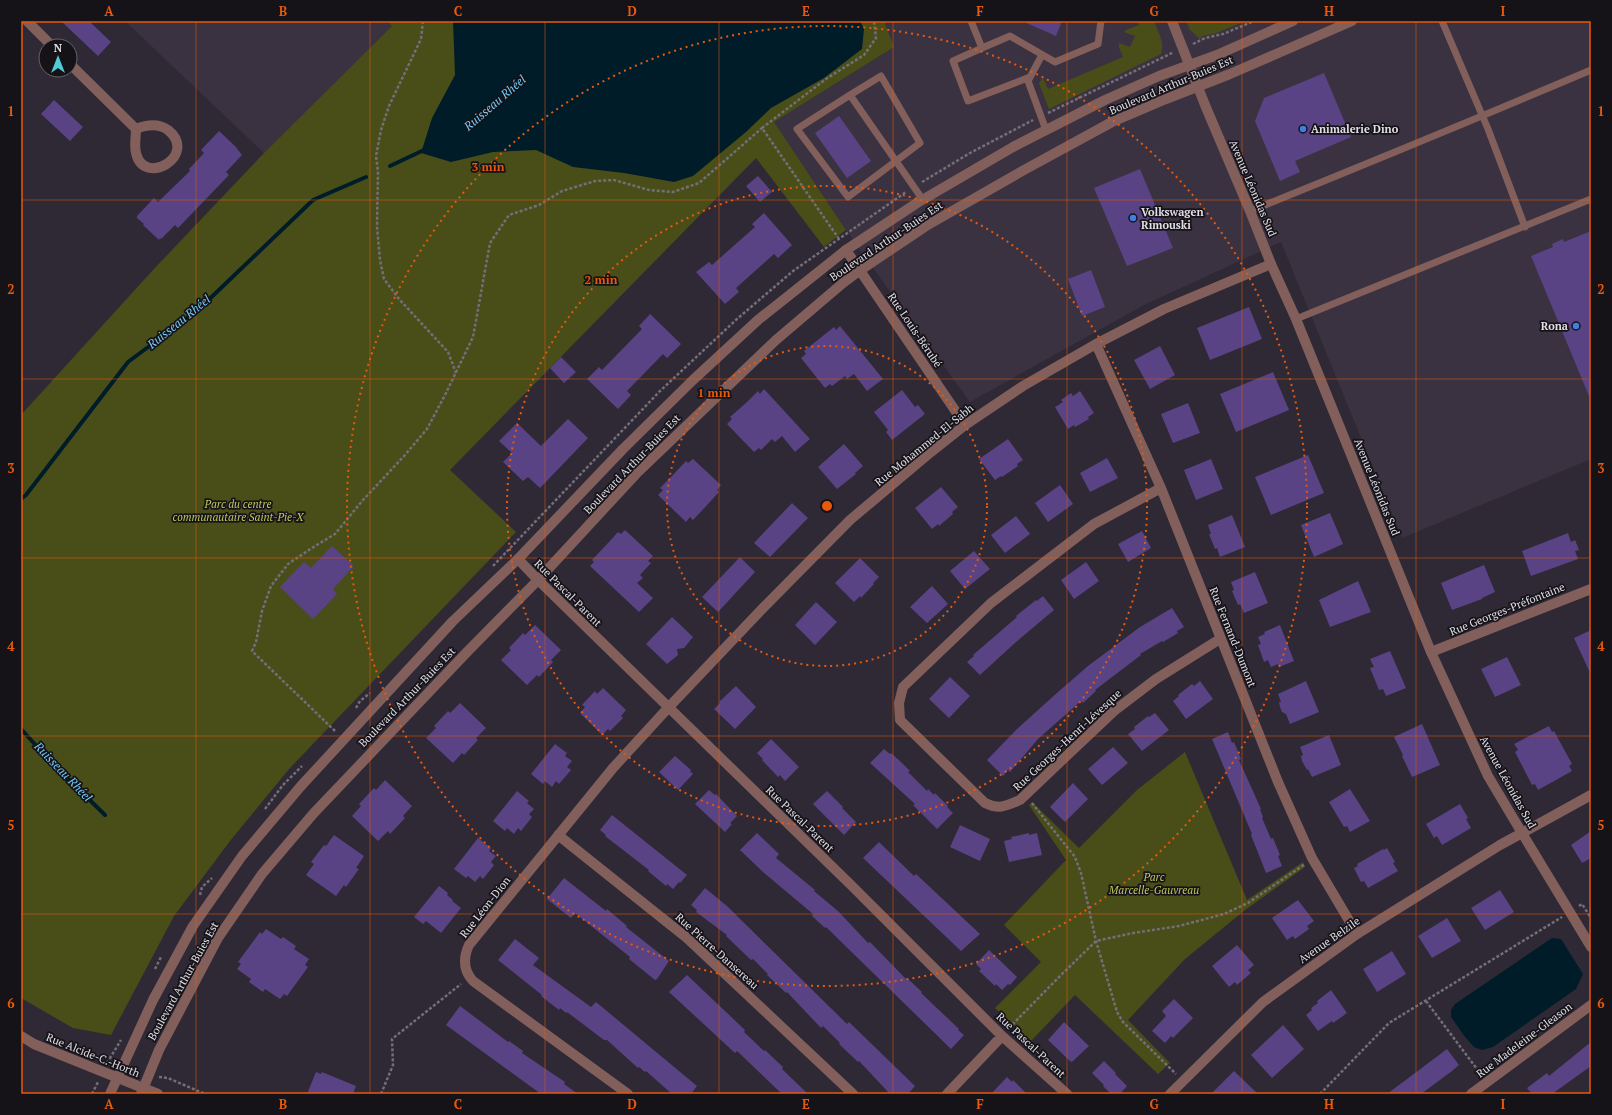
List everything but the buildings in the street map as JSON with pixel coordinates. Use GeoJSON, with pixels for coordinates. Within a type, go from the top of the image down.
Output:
{"type":"FeatureCollection","features":[{"type":"Feature","properties":{"kind":"street"},"geometry":{"type":"LineString","coordinates":[[27,21],[44,38]]}},
{"type":"Feature","properties":{"kind":"street","name":"Avenue Léonidas Sud"},"geometry":{"type":"LineString","coordinates":[[1172,21],[1271,264],[1296,319],[1431,652],[1488,776],[1591,947]]}},
{"type":"Feature","properties":{"kind":"street","name":"Boulevard Arthur-Buies Est"},"geometry":{"type":"LineString","coordinates":[[110,1094],[153,1000],[193,926],[242,856],[301,786],[453,621],[518,559],[623,449],[693,380],[758,320],[846,250],[923,200],[1013,146],[1118,94],[1159,76],[1217,55],[1293,21]]}},
{"type":"Feature","properties":{"kind":"street","name":"Boulevard Arthur-Buies Est"},"geometry":{"type":"LineString","coordinates":[[143,1091],[159,1050],[218,938],[262,874],[313,814],[468,651],[538,580],[636,474],[776,340],[859,271],[926,226],[1024,170],[1112,122],[1352,21]]}},
{"type":"Feature","properties":{"kind":"street"},"geometry":{"type":"LineString","coordinates":[[78,72],[136,128],[136,154],[140,162],[156,169],[164,167],[172,161],[176,153],[177,146],[175,137],[167,129],[157,125],[146,124],[136,128]]}},
{"type":"Feature","properties":{"kind":"street","name":"Rue Louis-Bérubé"},"geometry":{"type":"LineString","coordinates":[[846,250],[965,425]]}},
{"type":"Feature","properties":{"kind":"street","name":"Rue Mohammed-El-Sabh"},"geometry":{"type":"LineString","coordinates":[[668,708],[764,607],[850,520],[965,425],[1023,386],[1096,344],[1164,309],[1271,264]]}},
{"type":"Feature","properties":{"kind":"street","name":"Rue Fernand-Dumont"},"geometry":{"type":"LineString","coordinates":[[1096,344],[1161,488],[1278,782],[1312,858],[1357,934]]}},
{"type":"Feature","properties":{"kind":"street","name":"Rue Georges-Henri-Lévesque"},"geometry":{"type":"LineString","coordinates":[[1161,488],[1094,524],[991,603],[903,687],[899,703],[900,720],[985,803],[993,807],[1006,806],[1020,800],[1114,711],[1156,678],[1220,639]]}},
{"type":"Feature","properties":{"kind":"street","name":"Rue Pascal-Parent"},"geometry":{"type":"LineString","coordinates":[[518,559],[668,708],[851,885],[1002,1036],[1067,1094]]}},
{"type":"Feature","properties":{"kind":"street","name":"Rue Georges-Préfontaine"},"geometry":{"type":"LineString","coordinates":[[1431,652],[1591,588]]}},
{"type":"Feature","properties":{"kind":"street","name":"Rue Léon-Dion"},"geometry":{"type":"LineString","coordinates":[[470,977],[465,965],[465,957],[469,945],[613,768],[668,708]]}},
{"type":"Feature","properties":{"kind":"street"},"geometry":{"type":"LineString","coordinates":[[1522,833],[1591,795]]}},
{"type":"Feature","properties":{"kind":"street","name":"Avenue Belzile"},"geometry":{"type":"LineString","coordinates":[[1170,1094],[1263,1002],[1357,934],[1522,833]]}},
{"type":"Feature","properties":{"kind":"street","name":"Rue Pierre-Dansereau"},"geometry":{"type":"LineString","coordinates":[[558,835],[687,938],[853,1094]]}},
{"type":"Feature","properties":{"kind":"street"},"geometry":{"type":"LineString","coordinates":[[470,977],[628,1094]]}},
{"type":"Feature","properties":{"kind":"street","name":"Rue Madeleine-Gleason"},"geometry":{"type":"LineString","coordinates":[[1471,1094],[1591,1004]]}},
{"type":"Feature","properties":{"kind":"street","name":"Rue Alcide-C.-Horth"},"geometry":{"type":"LineString","coordinates":[[21,1036],[34,1044],[117,1077],[143,1091],[158,1094]]}},
{"type":"Feature","properties":{"kind":"street"},"geometry":{"type":"LineString","coordinates":[[947,1094],[1002,1036]]}},
{"type":"Feature","properties":{"kind":"lane"},"geometry":{"type":"LineString","coordinates":[[971,21],[982,48]]}},
{"type":"Feature","properties":{"kind":"lane"},"geometry":{"type":"LineString","coordinates":[[1030,77],[968,101],[952,61],[1010,36],[1055,62],[1098,44],[1101,21]]}},
{"type":"Feature","properties":{"kind":"lane"},"geometry":{"type":"LineString","coordinates":[[1442,21],[1481,116],[1488,129],[1525,227]]}},
{"type":"Feature","properties":{"kind":"lane"},"geometry":{"type":"LineString","coordinates":[[1042,55],[1028,81],[1046,130]]}},
{"type":"Feature","properties":{"kind":"lane"},"geometry":{"type":"LineString","coordinates":[[1250,212],[1591,70]]}},
{"type":"Feature","properties":{"kind":"lane"},"geometry":{"type":"LineString","coordinates":[[881,76],[920,143],[897,162],[848,197],[797,129],[850,95],[881,76]]}},
{"type":"Feature","properties":{"kind":"lane"},"geometry":{"type":"LineString","coordinates":[[850,95],[923,200]]}},
{"type":"Feature","properties":{"kind":"lane"},"geometry":{"type":"LineString","coordinates":[[1296,319],[1591,199]]}},
{"type":"Feature","properties":{"kind":"path"},"geometry":{"type":"LineString","coordinates":[[423,21],[421,39],[389,106],[381,130],[376,156],[378,172],[377,227],[380,260],[384,279],[448,352],[456,373]]}},
{"type":"Feature","properties":{"kind":"path"},"geometry":{"type":"LineString","coordinates":[[334,732],[252,651],[256,642],[262,611],[271,586],[288,564],[335,534],[363,500],[427,429],[473,337],[490,243],[509,215],[539,205],[562,191],[595,181],[614,180],[649,190],[673,192],[699,183],[762,128]]}},
{"type":"Feature","properties":{"kind":"path"},"geometry":{"type":"LineString","coordinates":[[1025,795],[1075,857],[1081,873],[1096,941],[1117,1012],[1123,1022],[1183,1081]]}},
{"type":"Feature","properties":{"kind":"path"},"geometry":{"type":"LineString","coordinates":[[1002,1036],[1055,980],[1096,941],[1180,926],[1224,914],[1248,903],[1312,858]]}},
{"type":"Feature","properties":{"kind":"path"},"geometry":{"type":"LineString","coordinates":[[1320,1094],[1389,1023],[1570,912]]}},
{"type":"Feature","properties":{"kind":"path"},"geometry":{"type":"LineString","coordinates":[[381,1094],[393,1065],[392,1039],[470,977]]}},
{"type":"Feature","properties":{"kind":"path"},"geometry":{"type":"LineString","coordinates":[[1426,1001],[1486,1082]]}},
{"type":"Feature","properties":{"kind":"path"},"geometry":{"type":"LineString","coordinates":[[168,1078],[205,1094]]}},
{"type":"Feature","properties":{"kind":"shaded area"},"geometry":{"type":"Polygon","coordinates":[[[125,21],[397,21],[264,153],[125,21]]]}},
{"type":"Feature","properties":{"kind":"shaded area"},"geometry":{"type":"Polygon","coordinates":[[[883,21],[1591,21],[1591,459],[1402,538],[1281,242],[1144,305],[970,402],[855,243],[774,122],[894,47],[883,21]]]}},
{"type":"Feature","properties":{"kind":"green space","name":"Parc du centre communautaire Saint-Pie-X"},"geometry":{"type":"Polygon","coordinates":[[[387,21],[884,21],[894,47],[774,122],[846,230],[824,247],[756,158],[450,470],[516,532],[289,769],[230,841],[174,916],[111,1035],[73,1028],[21,998],[21,415],[153,270],[264,153],[392,26],[387,21]]]}},
{"type":"Feature","properties":{"kind":"green space"},"geometry":{"type":"Polygon","coordinates":[[[1137,21],[1154,21],[1162,41],[1161,54],[1049,109],[1039,83],[1043,78],[1048,89],[1123,57],[1119,43],[1130,47],[1135,36],[1124,32],[1139,25],[1137,21]]]}},
{"type":"Feature","properties":{"kind":"green space"},"geometry":{"type":"Polygon","coordinates":[[[1186,21],[1246,21],[1214,34],[1202,36],[1200,39],[1190,30],[1186,21]]]}},
{"type":"Feature","properties":{"kind":"green space","name":"Parc Marcelle-Gauvreau"},"geometry":{"type":"Polygon","coordinates":[[[1185,752],[1247,900],[1303,862],[1305,867],[1245,910],[1185,959],[1128,1020],[1170,1063],[1158,1074],[1075,995],[1031,1041],[995,1008],[1041,962],[1004,925],[1066,860],[1029,805],[1032,802],[1079,848],[1137,790],[1185,752]]]}},
{"type":"Feature","properties":{"kind":"water"},"geometry":{"type":"Polygon","coordinates":[[[453,21],[860,21],[864,29],[862,49],[824,78],[771,108],[746,132],[693,176],[674,182],[624,173],[573,167],[536,150],[493,152],[451,162],[421,153],[432,118],[455,75],[453,21]]]}},
{"type":"Feature","properties":{"kind":"water"},"geometry":{"type":"Polygon","coordinates":[[[1552,938],[1561,939],[1583,974],[1576,989],[1493,1047],[1482,1050],[1474,1047],[1451,1017],[1451,1010],[1455,1004],[1552,938]]]}},
{"type":"Feature","properties":{"kind":"waterway","name":"Ruisseau Rhéel"},"geometry":{"type":"LineString","coordinates":[[390,166],[426,149]]}},
{"type":"Feature","properties":{"kind":"waterway","name":"Ruisseau Rhéel"},"geometry":{"type":"LineString","coordinates":[[21,499],[26,495],[128,362],[198,310],[313,200],[366,177]]}},
{"type":"Feature","properties":{"kind":"waterway","name":"Ruisseau Rhéel"},"geometry":{"type":"LineString","coordinates":[[21,729],[51,762],[105,815]]}},
{"type":"Feature","properties":{"kind":"place","name":"Animalerie Dino"},"geometry":{"type":"Point","coordinates":[1303,129]}},
{"type":"Feature","properties":{"kind":"place","name":"Volkswagen Rimouski"},"geometry":{"type":"Point","coordinates":[1133,218]}},
{"type":"Feature","properties":{"kind":"place","name":"Rona"},"geometry":{"type":"Point","coordinates":[1576,326]}}]}
